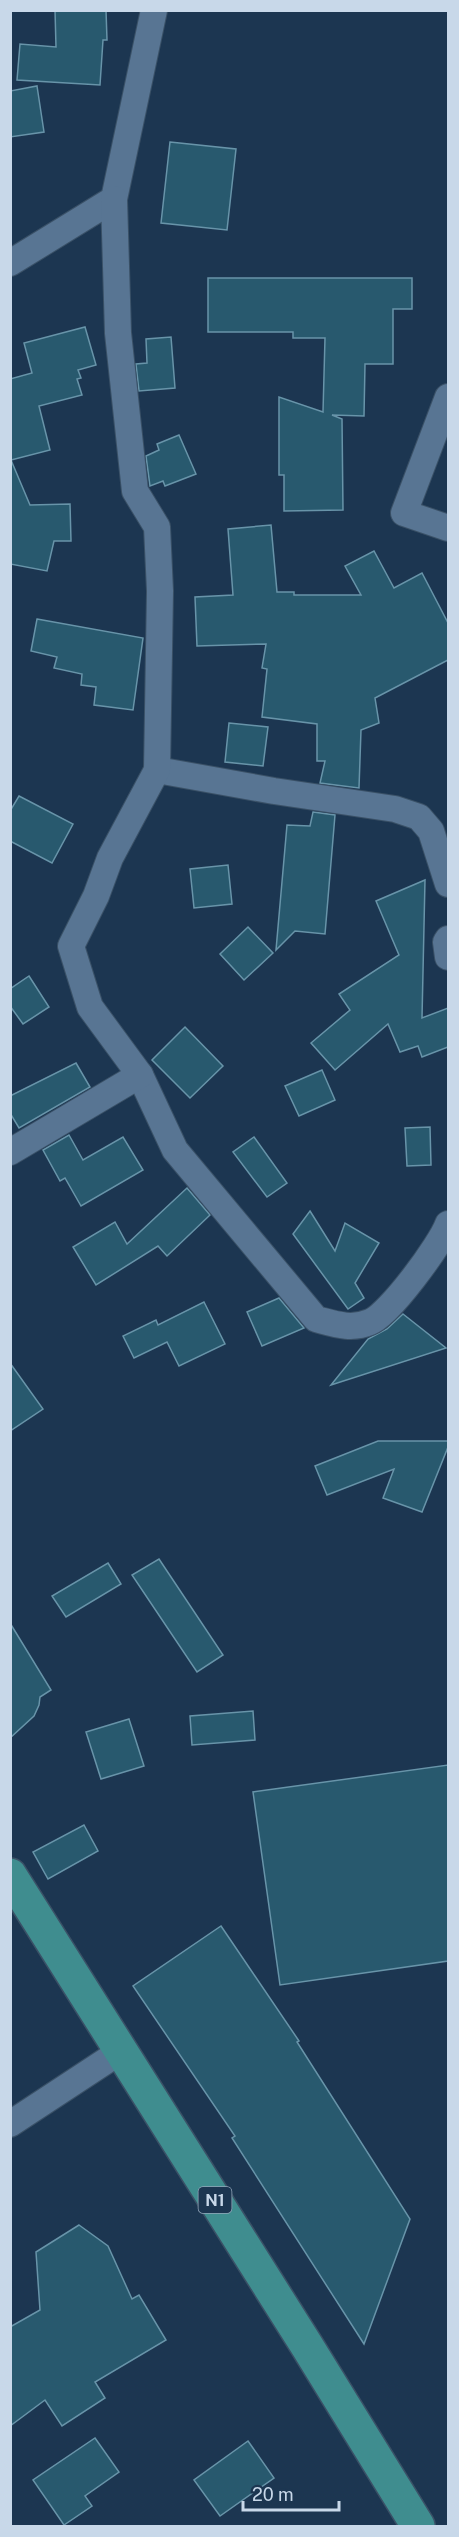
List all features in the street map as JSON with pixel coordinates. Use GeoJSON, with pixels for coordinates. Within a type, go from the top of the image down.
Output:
{"type":"FeatureCollection","features":[{"type":"Feature","properties":{"kind":"highway","name":"N1"},"geometry":{"type":"LineString","coordinates":[[10,1875],[418,2526]]}},
{"type":"Feature","properties":{"kind":"street"},"geometry":{"type":"LineString","coordinates":[[154,10],[114,199],[118,333],[135,491],[157,527],[160,591],[157,770],[110,858],[96,896],[70,946],[90,1006],[140,1075],[175,1149],[316,1319],[345,1327],[372,1322],[386,1309],[425,1261],[442,1239],[448,1224]]}},
{"type":"Feature","properties":{"kind":"street"},"geometry":{"type":"LineString","coordinates":[[10,263],[114,199]]}},
{"type":"Feature","properties":{"kind":"street"},"geometry":{"type":"LineString","coordinates":[[448,398],[404,513],[448,528]]}},
{"type":"Feature","properties":{"kind":"street"},"geometry":{"type":"LineString","coordinates":[[157,770],[274,791],[395,809],[419,817],[431,831],[448,884]]}},
{"type":"Feature","properties":{"kind":"street"},"geometry":{"type":"LineString","coordinates":[[448,939],[446,942],[448,957]]}},
{"type":"Feature","properties":{"kind":"street"},"geometry":{"type":"LineString","coordinates":[[10,1152],[140,1075]]}},
{"type":"Feature","properties":{"kind":"street"},"geometry":{"type":"LineString","coordinates":[[10,2124],[122,2051]]}},
{"type":"Feature","properties":{"kind":"building"},"geometry":{"type":"Polygon","coordinates":[[[55,10],[106,10],[107,40],[103,40],[100,85],[17,80],[20,44],[56,47],[55,10]]]}},
{"type":"Feature","properties":{"kind":"building"},"geometry":{"type":"Polygon","coordinates":[[[37,86],[44,132],[10,137],[10,91],[37,86]]]}},
{"type":"Feature","properties":{"kind":"building"},"geometry":{"type":"Polygon","coordinates":[[[170,142],[236,149],[227,230],[161,223],[170,142]]]}},
{"type":"Feature","properties":{"kind":"building"},"geometry":{"type":"Polygon","coordinates":[[[208,278],[412,278],[412,309],[393,309],[393,364],[365,364],[364,416],[332,415],[342,419],[343,510],[284,511],[284,475],[279,475],[279,397],[323,412],[325,338],[293,338],[293,332],[208,332],[208,278]]]}},
{"type":"Feature","properties":{"kind":"building"},"geometry":{"type":"Polygon","coordinates":[[[85,327],[96,365],[78,370],[81,378],[77,379],[82,395],[39,406],[50,450],[11,460],[30,505],[70,504],[71,541],[54,541],[47,571],[10,564],[10,379],[32,373],[24,343],[85,327]]]}},
{"type":"Feature","properties":{"kind":"building"},"geometry":{"type":"Polygon","coordinates":[[[171,337],[175,388],[139,391],[136,364],[147,363],[146,339],[171,337]]]}},
{"type":"Feature","properties":{"kind":"building"},"geometry":{"type":"Polygon","coordinates":[[[179,435],[196,474],[165,486],[163,481],[150,486],[146,456],[159,450],[157,444],[179,435]]]}},
{"type":"Feature","properties":{"kind":"building"},"geometry":{"type":"Polygon","coordinates":[[[271,525],[277,592],[294,592],[294,595],[361,595],[345,566],[374,551],[394,588],[422,573],[448,623],[448,660],[375,698],[379,723],[361,730],[359,788],[320,783],[325,761],[317,761],[317,724],[262,717],[267,669],[262,668],[266,644],[197,646],[195,597],[233,595],[228,529],[271,525]]]}},
{"type":"Feature","properties":{"kind":"building"},"geometry":{"type":"Polygon","coordinates":[[[37,619],[143,638],[133,710],[94,705],[96,687],[81,685],[82,674],[54,668],[57,657],[31,651],[37,619]]]}},
{"type":"Feature","properties":{"kind":"building"},"geometry":{"type":"Polygon","coordinates":[[[229,723],[268,727],[263,766],[225,762],[229,723]]]}},
{"type":"Feature","properties":{"kind":"building"},"geometry":{"type":"Polygon","coordinates":[[[19,796],[73,824],[52,863],[10,841],[10,811],[19,796]]]}},
{"type":"Feature","properties":{"kind":"building"},"geometry":{"type":"Polygon","coordinates":[[[313,812],[335,815],[325,934],[295,931],[276,950],[287,825],[310,826],[313,812]]]}},
{"type":"Feature","properties":{"kind":"building"},"geometry":{"type":"Polygon","coordinates":[[[228,865],[232,904],[194,908],[190,869],[228,865]]]}},
{"type":"Feature","properties":{"kind":"building"},"geometry":{"type":"Polygon","coordinates":[[[425,880],[422,1018],[448,1008],[448,1047],[422,1057],[418,1046],[400,1052],[388,1024],[335,1070],[311,1043],[350,1010],[339,994],[399,955],[376,901],[425,880]]]}},
{"type":"Feature","properties":{"kind":"building"},"geometry":{"type":"Polygon","coordinates":[[[248,927],[273,953],[244,980],[220,954],[248,927]]]}},
{"type":"Feature","properties":{"kind":"building"},"geometry":{"type":"Polygon","coordinates":[[[29,976],[49,1007],[23,1024],[10,1006],[10,989],[29,976]]]}},
{"type":"Feature","properties":{"kind":"building"},"geometry":{"type":"Polygon","coordinates":[[[185,1027],[223,1066],[190,1098],[152,1060],[185,1027]]]}},
{"type":"Feature","properties":{"kind":"building"},"geometry":{"type":"Polygon","coordinates":[[[76,1063],[90,1087],[19,1128],[10,1113],[10,1096],[76,1063]]]}},
{"type":"Feature","properties":{"kind":"building"},"geometry":{"type":"Polygon","coordinates":[[[322,1070],[335,1100],[299,1116],[285,1086],[322,1070]]]}},
{"type":"Feature","properties":{"kind":"building"},"geometry":{"type":"Polygon","coordinates":[[[430,1127],[431,1165],[407,1166],[405,1128],[430,1127]]]}},
{"type":"Feature","properties":{"kind":"building"},"geometry":{"type":"Polygon","coordinates":[[[69,1135],[83,1160],[123,1137],[143,1170],[81,1206],[65,1178],[60,1181],[43,1150],[69,1135]]]}},
{"type":"Feature","properties":{"kind":"building"},"geometry":{"type":"Polygon","coordinates":[[[254,1137],[287,1183],[267,1197],[233,1152],[254,1137]]]}},
{"type":"Feature","properties":{"kind":"building"},"geometry":{"type":"Polygon","coordinates":[[[187,1188],[210,1215],[167,1256],[158,1246],[96,1285],[73,1247],[115,1222],[127,1244],[187,1188]]]}},
{"type":"Feature","properties":{"kind":"building"},"geometry":{"type":"Polygon","coordinates":[[[310,1211],[335,1251],[345,1223],[379,1243],[355,1283],[364,1298],[348,1309],[293,1234],[310,1211]]]}},
{"type":"Feature","properties":{"kind":"building"},"geometry":{"type":"Polygon","coordinates":[[[279,1298],[304,1328],[262,1346],[247,1312],[279,1298]]]}},
{"type":"Feature","properties":{"kind":"building"},"geometry":{"type":"Polygon","coordinates":[[[204,1302],[225,1344],[179,1366],[167,1342],[134,1358],[123,1336],[156,1320],[158,1325],[204,1302]]]}},
{"type":"Feature","properties":{"kind":"building"},"geometry":{"type":"Polygon","coordinates":[[[403,1314],[446,1348],[331,1385],[368,1339],[387,1329],[403,1314]]]}},
{"type":"Feature","properties":{"kind":"building"},"geometry":{"type":"Polygon","coordinates":[[[10,1363],[43,1409],[10,1431],[10,1363]]]}},
{"type":"Feature","properties":{"kind":"building"},"geometry":{"type":"Polygon","coordinates":[[[378,1441],[448,1441],[448,1447],[422,1512],[383,1498],[394,1469],[327,1495],[315,1466],[378,1441]]]}},
{"type":"Feature","properties":{"kind":"building"},"geometry":{"type":"Polygon","coordinates":[[[159,1559],[223,1655],[197,1672],[132,1575],[159,1559]]]}},
{"type":"Feature","properties":{"kind":"building"},"geometry":{"type":"Polygon","coordinates":[[[108,1563],[121,1584],[66,1617],[52,1596],[108,1563]]]}},
{"type":"Feature","properties":{"kind":"building"},"geometry":{"type":"Polygon","coordinates":[[[10,1623],[51,1690],[40,1697],[34,1716],[10,1738],[10,1623]]]}},
{"type":"Feature","properties":{"kind":"building"},"geometry":{"type":"Polygon","coordinates":[[[253,1711],[255,1740],[192,1745],[190,1716],[253,1711]]]}},
{"type":"Feature","properties":{"kind":"building"},"geometry":{"type":"Polygon","coordinates":[[[129,1719],[144,1766],[101,1779],[86,1732],[129,1719]]]}},
{"type":"Feature","properties":{"kind":"building"},"geometry":{"type":"Polygon","coordinates":[[[448,1765],[448,1961],[280,1985],[253,1792],[448,1765]]]}},
{"type":"Feature","properties":{"kind":"building"},"geometry":{"type":"Polygon","coordinates":[[[84,1825],[98,1851],[48,1879],[33,1852],[84,1825]]]}},
{"type":"Feature","properties":{"kind":"building"},"geometry":{"type":"Polygon","coordinates":[[[221,1926],[299,2041],[297,2042],[410,2219],[364,2344],[232,2138],[235,2136],[133,1986],[221,1926]]]}},
{"type":"Feature","properties":{"kind":"building"},"geometry":{"type":"Polygon","coordinates":[[[79,2225],[108,2246],[132,2299],[139,2295],[166,2340],[95,2382],[105,2398],[62,2426],[45,2400],[10,2426],[10,2327],[40,2310],[36,2252],[79,2225]]]}},
{"type":"Feature","properties":{"kind":"building"},"geometry":{"type":"Polygon","coordinates":[[[95,2438],[119,2472],[85,2496],[92,2506],[64,2525],[33,2480],[95,2438]]]}},
{"type":"Feature","properties":{"kind":"building"},"geometry":{"type":"Polygon","coordinates":[[[248,2441],[274,2478],[220,2516],[194,2480],[248,2441]]]}}]}
